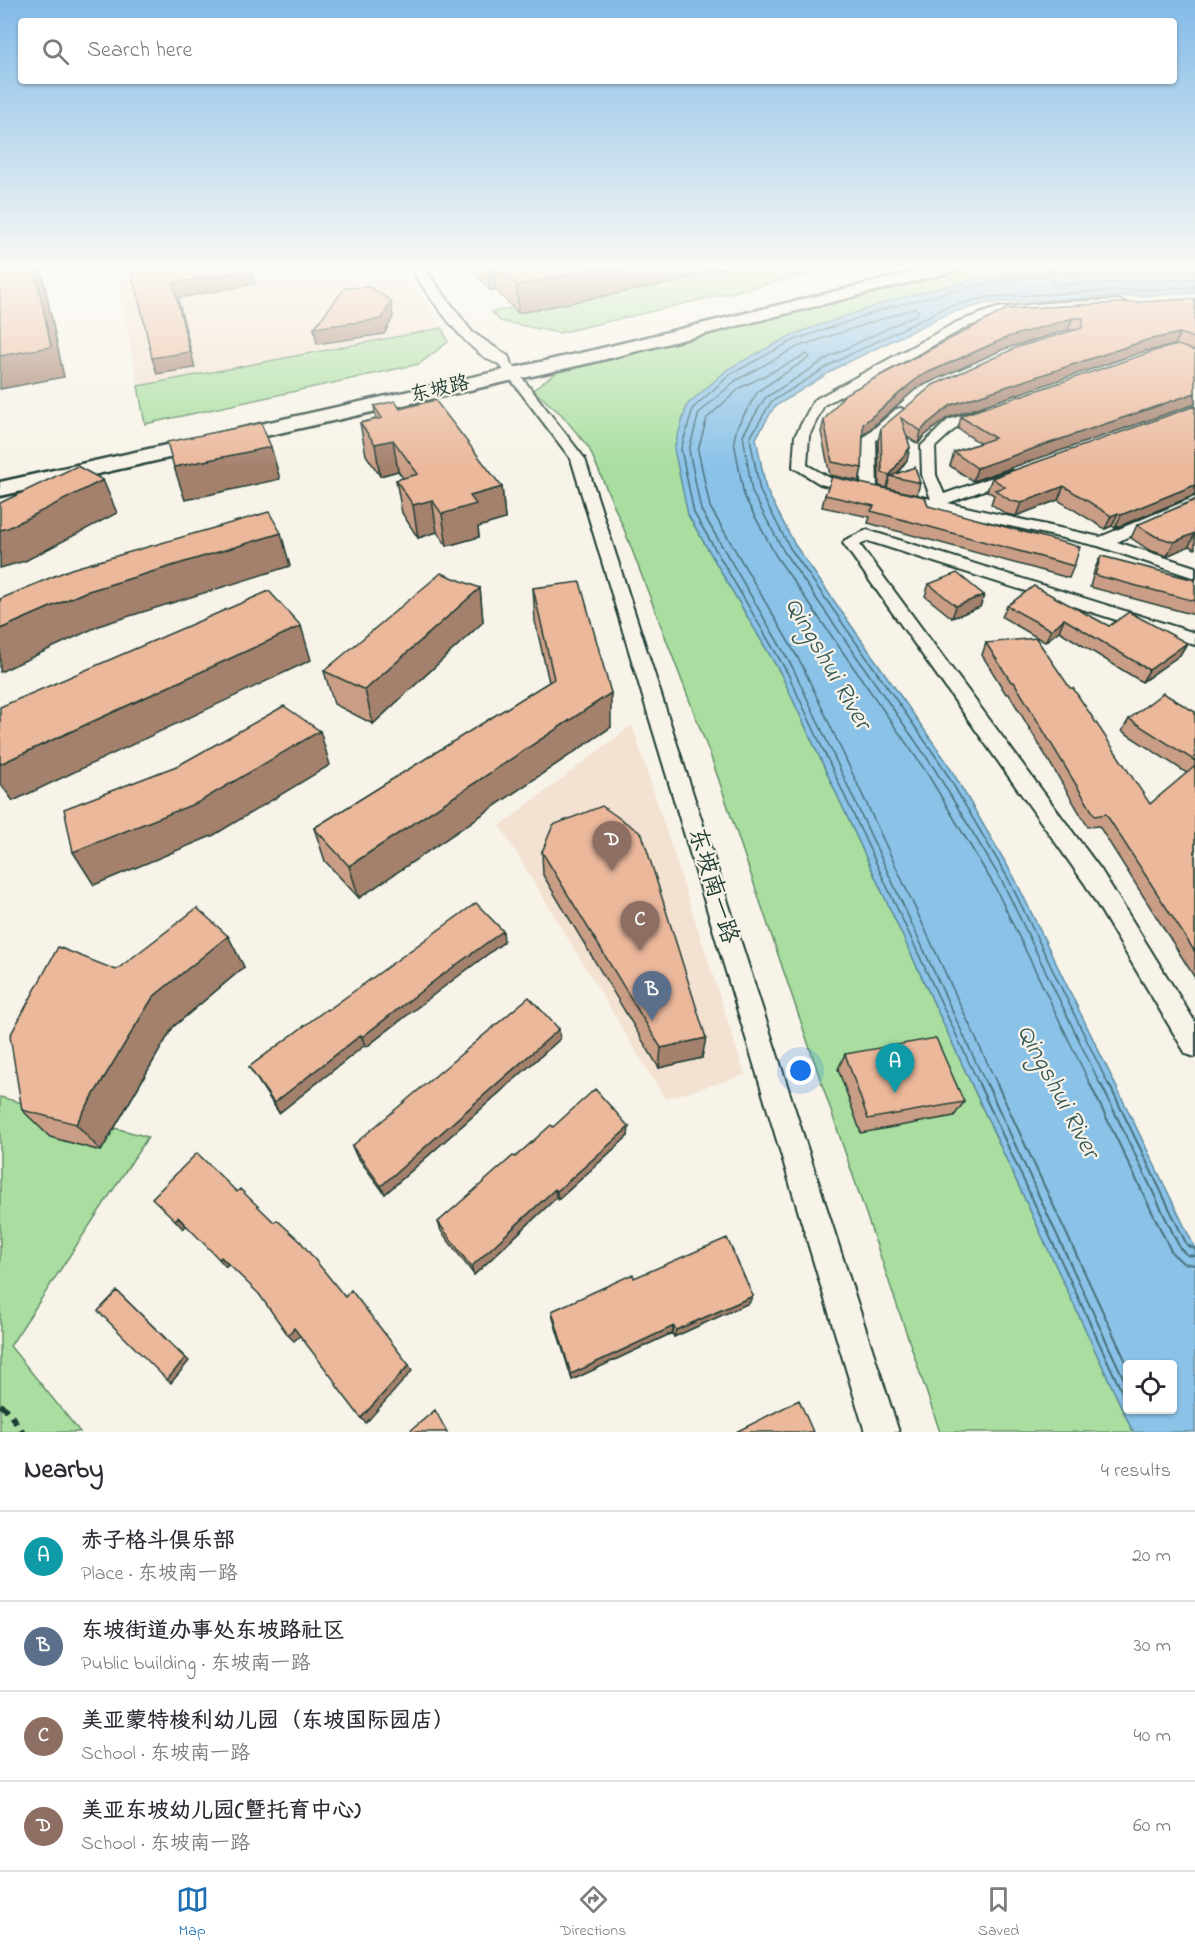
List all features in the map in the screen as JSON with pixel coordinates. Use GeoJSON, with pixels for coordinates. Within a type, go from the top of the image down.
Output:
{"type":"FeatureCollection","features":[{"type":"Feature","properties":{"kind":"main road","name":"东坡路"},"geometry":{"type":"LineString","coordinates":[[0,489],[636,335]]}},
{"type":"Feature","properties":{"kind":"main road","name":"东坡路"},"geometry":{"type":"LineString","coordinates":[[0,472],[508,367],[594,356],[679,335]]}},
{"type":"Feature","properties":{"kind":"street"},"geometry":{"type":"LineString","coordinates":[[467,335],[508,367]]}},
{"type":"Feature","properties":{"kind":"street"},"geometry":{"type":"LineString","coordinates":[[485,335],[508,367]]}},
{"type":"Feature","properties":{"kind":"street"},"geometry":{"type":"LineString","coordinates":[[943,335],[819,404],[802,436],[800,467],[825,481],[1102,542],[1195,573]]}},
{"type":"Feature","properties":{"kind":"street","name":"东坡南一路"},"geometry":{"type":"LineString","coordinates":[[508,367],[578,459],[882,1432]]}},
{"type":"Feature","properties":{"kind":"street"},"geometry":{"type":"LineString","coordinates":[[880,493],[869,440],[914,401]]}},
{"type":"Feature","properties":{"kind":"street"},"geometry":{"type":"LineString","coordinates":[[996,408],[953,423],[928,446],[929,475],[939,501],[1028,469]]}},
{"type":"Feature","properties":{"kind":"street"},"geometry":{"type":"LineString","coordinates":[[1102,542],[1195,502]]}},
{"type":"Feature","properties":{"kind":"street"},"geometry":{"type":"LineString","coordinates":[[1195,639],[867,535],[850,543],[1093,877],[1195,1045]]}},
{"type":"Feature","properties":{"kind":"path"},"geometry":{"type":"LineString","coordinates":[[0,1405],[6,1409],[23,1432]]}},
{"type":"Feature","properties":{"kind":"shaded area"},"geometry":{"type":"Polygon","coordinates":[[[128,335],[406,335],[138,386],[128,335]]]}},
{"type":"Feature","properties":{"kind":"shaded area"},"geometry":{"type":"Polygon","coordinates":[[[632,725],[745,1075],[665,1099],[500,826],[632,725]]]}},
{"type":"Feature","properties":{"kind":"green space"},"geometry":{"type":"Polygon","coordinates":[[[406,335],[445,335],[448,342],[419,364],[145,424],[138,386],[406,335]]]}},
{"type":"Feature","properties":{"kind":"green space"},"geometry":{"type":"Polygon","coordinates":[[[699,335],[792,335],[688,515],[781,674],[1133,1432],[940,1432],[711,757],[624,529],[589,448],[562,415],[533,390],[561,369],[699,335]]]}},
{"type":"Feature","properties":{"kind":"green space"},"geometry":{"type":"Polygon","coordinates":[[[0,1097],[148,1137],[10,1346],[80,1432],[0,1432],[0,1097]]]}},
{"type":"Feature","properties":{"kind":"water","name":"Qingshui River"},"geometry":{"type":"Polygon","coordinates":[[[792,335],[904,335],[838,367],[774,407],[756,438],[766,489],[795,545],[946,761],[1014,877],[1195,1248],[1195,1432],[1133,1432],[1125,1414],[1177,1414],[1177,1360],[1123,1360],[1123,1410],[781,674],[688,515],[674,449],[687,405],[728,369],[792,335]]]}},
{"type":"Feature","properties":{"kind":"building"},"geometry":{"type":"Polygon","coordinates":[[[0,335],[49,335],[51,347],[0,356],[0,335]]]}},
{"type":"Feature","properties":{"kind":"building"},"geometry":{"type":"Polygon","coordinates":[[[147,335],[186,335],[190,352],[152,358],[147,335]]]}},
{"type":"Feature","properties":{"kind":"building"},"geometry":{"type":"Polygon","coordinates":[[[958,335],[1015,335],[920,376],[863,424],[862,468],[832,462],[824,420],[845,394],[958,335]]]}},
{"type":"Feature","properties":{"kind":"building"},"geometry":{"type":"Polygon","coordinates":[[[1059,335],[1171,335],[1147,340],[951,405],[921,431],[901,418],[910,447],[890,475],[882,473],[881,428],[933,385],[1018,347],[1059,335]]]}},
{"type":"Feature","properties":{"kind":"building"},"geometry":{"type":"Polygon","coordinates":[[[1178,345],[1195,351],[1195,393],[977,468],[954,452],[995,438],[961,417],[963,415],[1178,345]]]}},
{"type":"Feature","properties":{"kind":"building"},"geometry":{"type":"Polygon","coordinates":[[[435,400],[502,487],[470,496],[476,504],[442,514],[432,500],[413,505],[396,480],[418,474],[393,440],[375,444],[360,423],[382,418],[374,406],[395,401],[400,409],[435,400]]]}},
{"type":"Feature","properties":{"kind":"building"},"geometry":{"type":"Polygon","coordinates":[[[1195,406],[1195,485],[1121,515],[1118,513],[1111,516],[1064,486],[1021,503],[1011,501],[995,490],[1005,487],[992,478],[1195,406]]]}},
{"type":"Feature","properties":{"kind":"building"},"geometry":{"type":"Polygon","coordinates":[[[261,423],[271,447],[174,467],[167,442],[261,423]]]}},
{"type":"Feature","properties":{"kind":"building"},"geometry":{"type":"Polygon","coordinates":[[[77,466],[103,480],[0,530],[0,503],[77,466]]]}},
{"type":"Feature","properties":{"kind":"building"},"geometry":{"type":"Polygon","coordinates":[[[915,467],[920,483],[890,476],[915,467]]]}},
{"type":"Feature","properties":{"kind":"building"},"geometry":{"type":"Polygon","coordinates":[[[832,477],[925,497],[928,506],[1080,547],[1074,566],[871,511],[874,506],[825,495],[832,477]]]}},
{"type":"Feature","properties":{"kind":"building"},"geometry":{"type":"Polygon","coordinates":[[[1195,500],[1195,533],[1174,542],[1155,536],[1137,525],[1195,500]]]}},
{"type":"Feature","properties":{"kind":"building"},"geometry":{"type":"Polygon","coordinates":[[[269,512],[281,533],[85,592],[0,629],[0,599],[71,569],[269,512]]]}},
{"type":"Feature","properties":{"kind":"building"},"geometry":{"type":"Polygon","coordinates":[[[1101,556],[1195,580],[1195,601],[1095,575],[1101,556]]]}},
{"type":"Feature","properties":{"kind":"building"},"geometry":{"type":"Polygon","coordinates":[[[441,573],[480,588],[365,690],[324,671],[441,573]]]}},
{"type":"Feature","properties":{"kind":"building"},"geometry":{"type":"Polygon","coordinates":[[[957,573],[984,595],[956,606],[929,584],[957,573]]]}},
{"type":"Feature","properties":{"kind":"building"},"geometry":{"type":"Polygon","coordinates":[[[580,582],[611,693],[349,866],[314,828],[554,679],[533,588],[580,582]]]}},
{"type":"Feature","properties":{"kind":"building"},"geometry":{"type":"Polygon","coordinates":[[[1034,586],[1109,626],[1129,612],[1187,643],[1149,670],[1064,619],[1051,630],[1007,606],[1034,586]]]}},
{"type":"Feature","properties":{"kind":"building"},"geometry":{"type":"Polygon","coordinates":[[[269,591],[301,626],[0,764],[0,707],[269,591]]]}},
{"type":"Feature","properties":{"kind":"building"},"geometry":{"type":"Polygon","coordinates":[[[1036,638],[1070,688],[1073,688],[1150,804],[1195,766],[1195,952],[1106,814],[1095,816],[1014,682],[1011,682],[986,643],[1036,638]]]}},
{"type":"Feature","properties":{"kind":"building"},"geometry":{"type":"Polygon","coordinates":[[[1163,693],[1195,712],[1195,761],[1129,719],[1163,693]]]}},
{"type":"Feature","properties":{"kind":"building"},"geometry":{"type":"Polygon","coordinates":[[[284,706],[320,731],[199,802],[73,852],[64,809],[179,765],[284,706]]]}},
{"type":"Feature","properties":{"kind":"building"},"geometry":{"type":"Polygon","coordinates":[[[602,806],[642,834],[706,1038],[661,1048],[542,852],[553,825],[602,806]]]}},
{"type":"Feature","properties":{"kind":"building"},"geometry":{"type":"Polygon","coordinates":[[[476,903],[503,931],[362,1037],[361,1035],[274,1103],[249,1067],[476,903]]]}},
{"type":"Feature","properties":{"kind":"building"},"geometry":{"type":"Polygon","coordinates":[[[197,908],[228,936],[153,997],[76,1124],[22,1110],[10,1036],[58,947],[116,970],[197,908]]]}},
{"type":"Feature","properties":{"kind":"building"},"geometry":{"type":"Polygon","coordinates":[[[529,997],[559,1029],[381,1186],[352,1146],[529,997]]]}},
{"type":"Feature","properties":{"kind":"building"},"geometry":{"type":"Polygon","coordinates":[[[936,1038],[964,1102],[868,1119],[845,1054],[936,1038]]]}},
{"type":"Feature","properties":{"kind":"building"},"geometry":{"type":"Polygon","coordinates":[[[595,1089],[629,1127],[557,1191],[555,1189],[471,1267],[438,1222],[513,1156],[515,1157],[551,1125],[553,1127],[595,1089]]]}},
{"type":"Feature","properties":{"kind":"building"},"geometry":{"type":"Polygon","coordinates":[[[197,1153],[237,1192],[240,1189],[274,1222],[277,1220],[300,1241],[345,1297],[351,1290],[409,1365],[361,1418],[294,1328],[288,1335],[259,1294],[221,1257],[219,1259],[178,1217],[175,1220],[152,1198],[197,1153]]]}},
{"type":"Feature","properties":{"kind":"building"},"geometry":{"type":"Polygon","coordinates":[[[727,1238],[753,1296],[676,1330],[674,1326],[571,1374],[552,1311],[633,1274],[634,1278],[727,1238]]]}},
{"type":"Feature","properties":{"kind":"building"},"geometry":{"type":"Polygon","coordinates":[[[117,1291],[185,1358],[167,1380],[98,1311],[117,1291]]]}},
{"type":"Feature","properties":{"kind":"building"},"geometry":{"type":"Polygon","coordinates":[[[799,1400],[813,1432],[736,1432],[799,1400]]]}},
{"type":"Feature","properties":{"kind":"building"},"geometry":{"type":"Polygon","coordinates":[[[435,1410],[447,1432],[409,1432],[435,1410]]]}},
{"type":"Feature","properties":{"kind":"place","name":"美亚东坡幼儿园(暨托育中心)"},"geometry":{"type":"Point","coordinates":[612,871]}},
{"type":"Feature","properties":{"kind":"place","name":"美亚蒙特梭利幼儿园（东坡国际园店）"},"geometry":{"type":"Point","coordinates":[640,951]}},
{"type":"Feature","properties":{"kind":"place","name":"东坡街道办事处东坡路社区"},"geometry":{"type":"Point","coordinates":[652,1021]}},
{"type":"Feature","properties":{"kind":"place","name":"赤子格斗俱乐部"},"geometry":{"type":"Point","coordinates":[895,1093]}}]}
